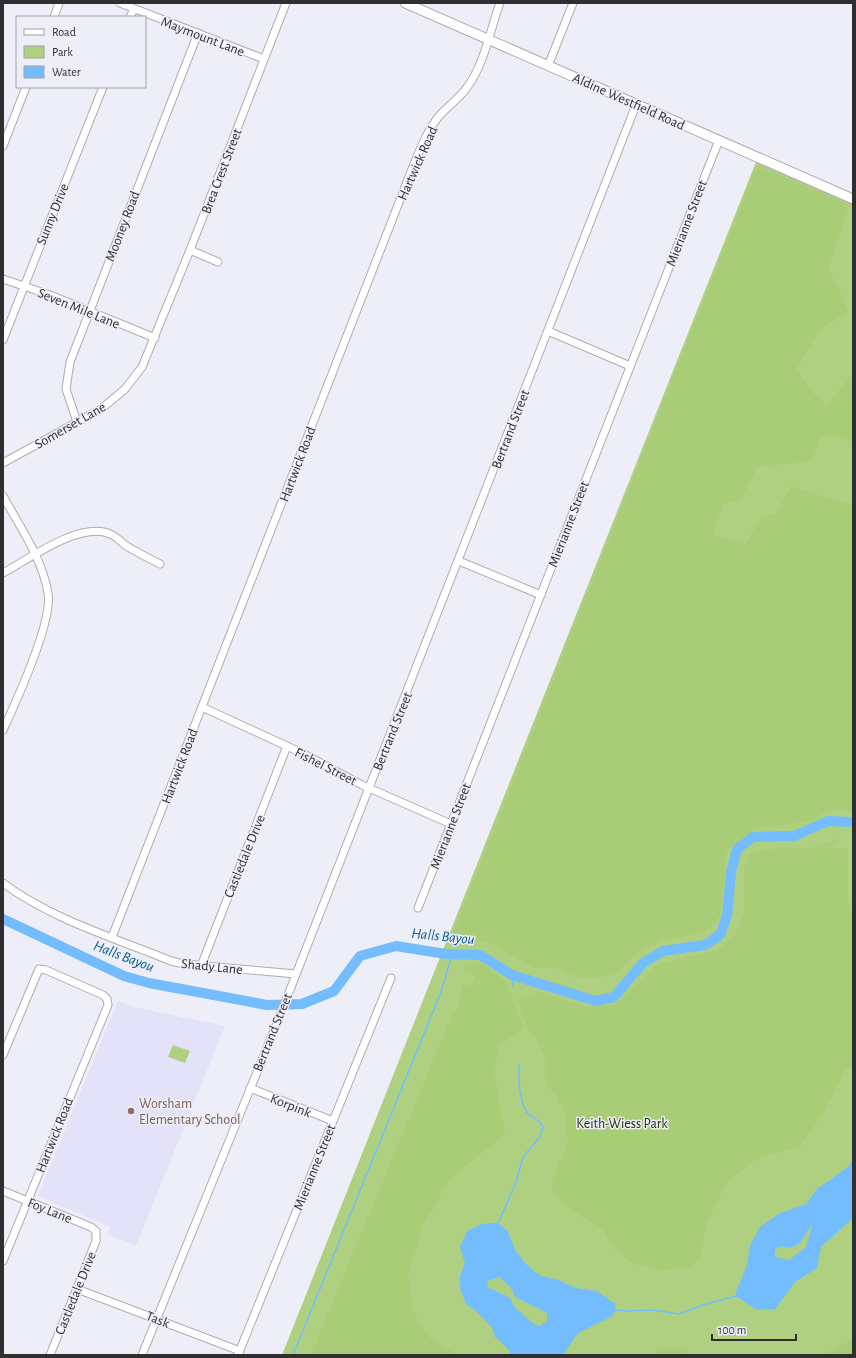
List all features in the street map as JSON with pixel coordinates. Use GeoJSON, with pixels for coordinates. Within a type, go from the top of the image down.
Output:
{"type":"FeatureCollection","features":[{"type":"Feature","properties":{"kind":"main road","name":"Aldine Westfield Road"},"geometry":{"type":"LineString","coordinates":[[405,3],[853,198]]}},
{"type":"Feature","properties":{"kind":"street"},"geometry":{"type":"LineString","coordinates":[[54,16],[59,3]]}},
{"type":"Feature","properties":{"kind":"street","name":"Maymount Lane"},"geometry":{"type":"LineString","coordinates":[[120,3],[264,59]]}},
{"type":"Feature","properties":{"kind":"street","name":"Brea Crest Street"},"geometry":{"type":"LineString","coordinates":[[155,338],[286,3]]}},
{"type":"Feature","properties":{"kind":"street","name":"Hartwick Road"},"geometry":{"type":"LineString","coordinates":[[112,937],[424,141],[435,122],[469,86],[486,48],[500,3]]}},
{"type":"Feature","properties":{"kind":"street"},"geometry":{"type":"LineString","coordinates":[[548,66],[573,3]]}},
{"type":"Feature","properties":{"kind":"street"},"geometry":{"type":"LineString","coordinates":[[130,16],[134,9]]}},
{"type":"Feature","properties":{"kind":"street","name":"Mooney Road"},"geometry":{"type":"LineString","coordinates":[[77,422],[67,395],[66,382],[70,362],[198,33]]}},
{"type":"Feature","properties":{"kind":"street"},"geometry":{"type":"LineString","coordinates":[[3,146],[26,88]]}},
{"type":"Feature","properties":{"kind":"street","name":"Sunny Drive"},"geometry":{"type":"LineString","coordinates":[[3,340],[103,88]]}},
{"type":"Feature","properties":{"kind":"street","name":"Bertrand Street"},"geometry":{"type":"LineString","coordinates":[[142,1355],[276,1023],[459,561],[636,104]]}},
{"type":"Feature","properties":{"kind":"street","name":"Mierianne Street"},"geometry":{"type":"LineString","coordinates":[[418,908],[718,140]]}},
{"type":"Feature","properties":{"kind":"street"},"geometry":{"type":"LineString","coordinates":[[190,250],[218,262]]}},
{"type":"Feature","properties":{"kind":"street","name":"Seven Mile Lane"},"geometry":{"type":"LineString","coordinates":[[3,279],[155,338]]}},
{"type":"Feature","properties":{"kind":"street"},"geometry":{"type":"LineString","coordinates":[[548,331],[630,366]]}},
{"type":"Feature","properties":{"kind":"street","name":"Somerset Lane"},"geometry":{"type":"LineString","coordinates":[[3,463],[100,409],[125,389],[142,367],[155,338]]}},
{"type":"Feature","properties":{"kind":"street"},"geometry":{"type":"LineString","coordinates":[[3,496],[35,555],[48,593],[47,616],[39,643],[3,730]]}},
{"type":"Feature","properties":{"kind":"street"},"geometry":{"type":"LineString","coordinates":[[3,573],[68,538],[83,532],[98,531],[110,534],[131,549],[160,564]]}},
{"type":"Feature","properties":{"kind":"street"},"geometry":{"type":"LineString","coordinates":[[459,561],[541,595]]}},
{"type":"Feature","properties":{"kind":"street","name":"Fishel Street"},"geometry":{"type":"LineString","coordinates":[[202,708],[287,746],[369,788],[451,824]]}},
{"type":"Feature","properties":{"kind":"street","name":"Castledale Drive"},"geometry":{"type":"LineString","coordinates":[[201,966],[287,746]]}},
{"type":"Feature","properties":{"kind":"street","name":"Shady Lane"},"geometry":{"type":"LineString","coordinates":[[3,883],[34,904],[171,961],[184,964],[294,977]]}},
{"type":"Feature","properties":{"kind":"street","name":"Hartwick Road"},"geometry":{"type":"LineString","coordinates":[[3,1055],[39,969],[46,970],[103,995],[108,1003],[3,1261]]}},
{"type":"Feature","properties":{"kind":"street","name":"Mierianne Street"},"geometry":{"type":"LineString","coordinates":[[239,1353],[391,978]]}},
{"type":"Feature","properties":{"kind":"street","name":"Korpink"},"geometry":{"type":"LineString","coordinates":[[250,1088],[333,1121]]}},
{"type":"Feature","properties":{"kind":"street","name":"Foy Lane"},"geometry":{"type":"LineString","coordinates":[[3,1191],[91,1227],[96,1231]]}},
{"type":"Feature","properties":{"kind":"street","name":"Castledale Drive"},"geometry":{"type":"LineString","coordinates":[[50,1355],[96,1241],[96,1231]]}},
{"type":"Feature","properties":{"kind":"street","name":"Task"},"geometry":{"type":"LineString","coordinates":[[77,1288],[239,1353]]}},
{"type":"Feature","properties":{"kind":"shaded area","name":"Worsham Elementary School"},"geometry":{"type":"Polygon","coordinates":[[[118,1001],[134,1007],[225,1026],[136,1246],[107,1234],[110,1227],[38,1196],[118,1001]]]}},
{"type":"Feature","properties":{"kind":"green space","name":"Keith-Wiess Park"},"geometry":{"type":"Polygon","coordinates":[[[756,162],[853,203],[853,1355],[282,1355],[756,162]]]}},
{"type":"Feature","properties":{"kind":"green space"},"geometry":{"type":"Polygon","coordinates":[[[757,166],[849,205],[828,269],[848,312],[821,328],[796,369],[811,391],[827,405],[853,374],[853,442],[835,435],[820,438],[810,462],[758,466],[740,501],[723,503],[713,534],[745,545],[761,518],[776,513],[791,487],[853,505],[853,811],[829,810],[810,821],[754,829],[727,850],[720,916],[711,927],[689,936],[662,940],[636,954],[614,975],[581,979],[554,967],[534,968],[494,945],[468,936],[452,936],[757,166]]]}},
{"type":"Feature","properties":{"kind":"green space"},"geometry":{"type":"Polygon","coordinates":[[[838,839],[832,848],[848,849],[848,902],[853,915],[853,1064],[845,1070],[825,1110],[800,1146],[756,1159],[726,1183],[705,1226],[700,1257],[689,1267],[660,1271],[631,1263],[612,1246],[602,1228],[566,1206],[552,1190],[556,1169],[568,1143],[566,1116],[556,1095],[547,1086],[545,1076],[545,1056],[534,1036],[528,1029],[518,1001],[539,992],[589,1008],[616,1004],[658,965],[685,957],[718,951],[735,934],[744,914],[744,869],[750,853],[765,849],[811,848],[838,839]]]}},
{"type":"Feature","properties":{"kind":"green space"},"geometry":{"type":"Polygon","coordinates":[[[482,964],[507,983],[523,1028],[498,1046],[494,1075],[505,1131],[499,1139],[450,1179],[423,1225],[408,1272],[413,1312],[430,1338],[453,1352],[455,1355],[311,1355],[451,1018],[458,1008],[462,985],[470,985],[476,979],[472,972],[465,972],[466,966],[482,964]]]}},
{"type":"Feature","properties":{"kind":"green space"},"geometry":{"type":"Polygon","coordinates":[[[173,1045],[190,1051],[185,1063],[168,1057],[173,1045]]]}},
{"type":"Feature","properties":{"kind":"green space"},"geometry":{"type":"Polygon","coordinates":[[[853,1336],[853,1355],[821,1355],[849,1341],[853,1336]]]}},
{"type":"Feature","properties":{"kind":"green space"},"geometry":{"type":"Polygon","coordinates":[[[687,1347],[687,1355],[651,1355],[660,1348],[687,1347]]]}},
{"type":"Feature","properties":{"kind":"water"},"geometry":{"type":"Polygon","coordinates":[[[853,1159],[853,1218],[821,1247],[817,1268],[795,1282],[775,1309],[757,1310],[736,1296],[736,1292],[747,1265],[750,1245],[760,1227],[780,1213],[806,1204],[817,1189],[848,1167],[853,1159]],[[812,1225],[799,1244],[790,1248],[781,1246],[775,1250],[775,1257],[789,1260],[806,1247],[812,1225]]]}},
{"type":"Feature","properties":{"kind":"water"},"geometry":{"type":"Polygon","coordinates":[[[498,1223],[508,1231],[515,1250],[526,1264],[539,1275],[558,1280],[576,1288],[596,1291],[616,1304],[613,1316],[578,1333],[563,1355],[512,1355],[495,1337],[493,1329],[478,1313],[466,1304],[460,1288],[460,1276],[465,1263],[460,1247],[467,1231],[482,1224],[498,1223]],[[499,1277],[487,1281],[488,1287],[510,1298],[515,1308],[534,1324],[540,1326],[547,1321],[547,1313],[515,1297],[511,1288],[499,1277]]]}},
{"type":"Feature","properties":{"kind":"waterway","name":"Halls Bayou"},"geometry":{"type":"LineString","coordinates":[[3,919],[124,976],[149,983],[267,1005],[302,1004],[334,991],[360,956],[396,946],[446,954],[480,955],[512,975],[596,1001],[614,997],[643,963],[663,951],[705,945],[720,935],[727,916],[731,872],[737,849],[753,837],[794,836],[828,821],[853,822]]}},
{"type":"Feature","properties":{"kind":"waterway"},"geometry":{"type":"LineString","coordinates":[[293,1355],[441,992],[452,955]]}},
{"type":"Feature","properties":{"kind":"waterway"},"geometry":{"type":"LineString","coordinates":[[512,975],[513,986]]}},
{"type":"Feature","properties":{"kind":"waterway"},"geometry":{"type":"LineString","coordinates":[[498,1224],[516,1182],[523,1157],[540,1137],[543,1127],[527,1112],[524,1107],[520,1089],[519,1065]]}},
{"type":"Feature","properties":{"kind":"waterway"},"geometry":{"type":"LineString","coordinates":[[614,1310],[653,1310],[679,1314],[706,1304],[737,1296]]}},
{"type":"Feature","properties":{"kind":"place","name":"Worsham Elementary School"},"geometry":{"type":"Point","coordinates":[131,1111]}}]}
